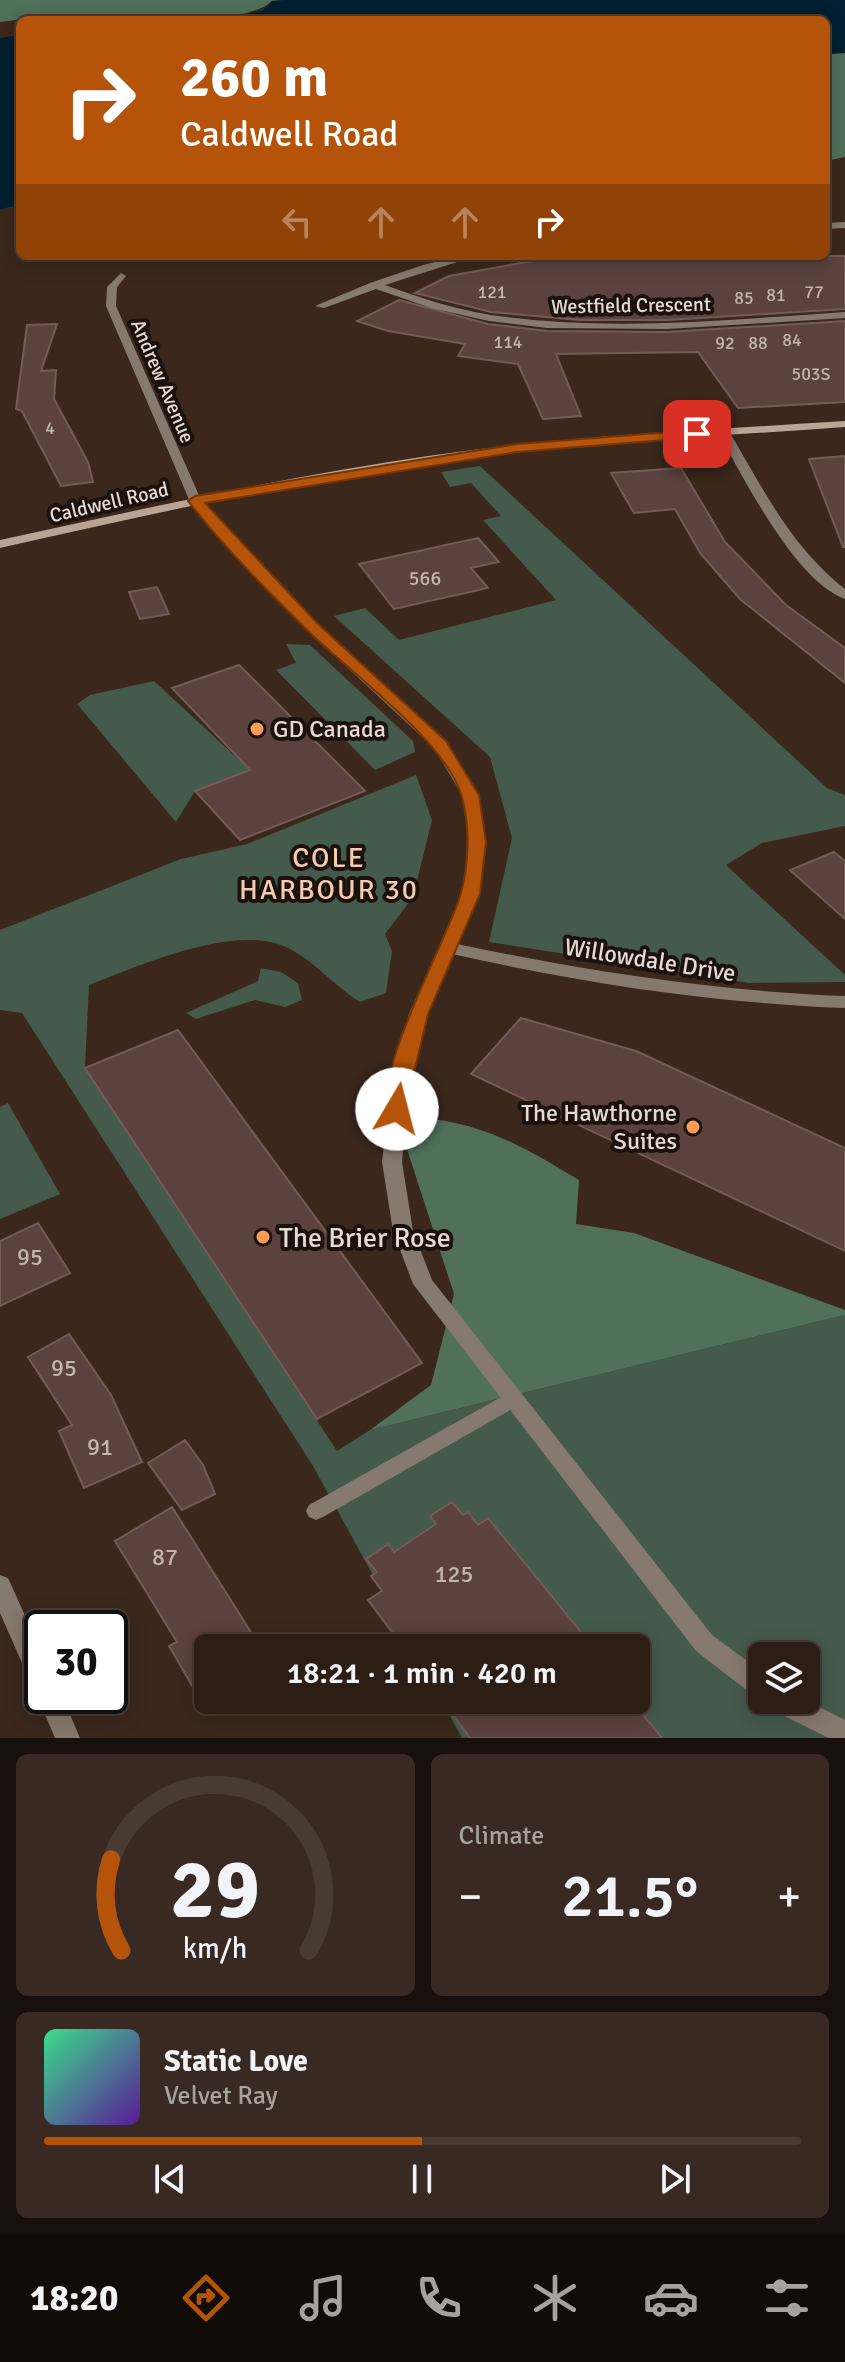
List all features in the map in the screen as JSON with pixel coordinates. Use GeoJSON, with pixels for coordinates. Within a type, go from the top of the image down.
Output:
{"type":"FeatureCollection","features":[{"type":"Feature","properties":{"kind":"street"},"geometry":{"type":"LineString","coordinates":[[320,306],[374,285],[458,260]]}},
{"type":"Feature","properties":{"kind":"street","name":"Andrew Avenue"},"geometry":{"type":"LineString","coordinates":[[121,276],[112,287],[111,306],[195,501],[311,626],[440,745],[462,778],[473,804],[477,842],[470,894],[450,948],[418,1014],[400,1083],[392,1162],[403,1231],[423,1284],[704,1643],[748,1676]]}},
{"type":"Feature","properties":{"kind":"street","name":"Westfield Crescent"},"geometry":{"type":"LineString","coordinates":[[374,285],[478,316],[551,325],[644,327],[845,315]]}},
{"type":"Feature","properties":{"kind":"street","name":"Caldwell Road"},"geometry":{"type":"LineString","coordinates":[[0,544],[195,501],[517,448],[845,424]]}},
{"type":"Feature","properties":{"kind":"street"},"geometry":{"type":"LineString","coordinates":[[724,433],[792,547],[811,569],[845,595]]}},
{"type":"Feature","properties":{"kind":"street","name":"Willowdale Drive"},"geometry":{"type":"LineString","coordinates":[[450,948],[526,965],[700,994],[767,1001],[845,1002]]}},
{"type":"Feature","properties":{"kind":"street"},"geometry":{"type":"LineString","coordinates":[[0,1586],[24,1640]]}},
{"type":"Feature","properties":{"kind":"street"},"geometry":{"type":"LineString","coordinates":[[57,1714],[68,1738]]}},
{"type":"Feature","properties":{"kind":"street"},"geometry":{"type":"LineString","coordinates":[[807,1714],[845,1733]]}},
{"type":"Feature","properties":{"kind":"lane"},"geometry":{"type":"LineString","coordinates":[[316,1511],[512,1399]]}},
{"type":"Feature","properties":{"kind":"green space"},"geometry":{"type":"Polygon","coordinates":[[[0,0],[284,0],[272,1],[235,16],[16,16],[16,20],[0,22],[0,0]]]}},
{"type":"Feature","properties":{"kind":"green space"},"geometry":{"type":"Polygon","coordinates":[[[845,53],[845,157],[830,160],[830,54],[845,53]]]}},
{"type":"Feature","properties":{"kind":"green space"},"geometry":{"type":"Polygon","coordinates":[[[480,466],[827,788],[845,795],[845,826],[762,843],[726,865],[845,975],[845,982],[749,983],[489,942],[512,838],[490,757],[334,616],[365,608],[399,640],[556,600],[483,520],[501,516],[471,483],[450,487],[441,472],[480,466]]]}},
{"type":"Feature","properties":{"kind":"green space"},"geometry":{"type":"Polygon","coordinates":[[[286,644],[310,645],[413,741],[415,752],[375,770],[276,670],[296,663],[286,644]]]}},
{"type":"Feature","properties":{"kind":"green space"},"geometry":{"type":"Polygon","coordinates":[[[154,681],[250,770],[195,791],[176,822],[77,704],[90,695],[154,681]]]}},
{"type":"Feature","properties":{"kind":"green space"},"geometry":{"type":"Polygon","coordinates":[[[416,775],[432,820],[413,897],[385,934],[392,951],[386,993],[360,1002],[296,952],[265,941],[240,940],[214,943],[159,958],[89,985],[85,1068],[337,1451],[370,1430],[845,1315],[845,1738],[462,1738],[449,1714],[650,1714],[650,1634],[405,1634],[313,1466],[22,1013],[0,1010],[0,930],[181,859],[247,844],[416,775]]]}},
{"type":"Feature","properties":{"kind":"green space"},"geometry":{"type":"Polygon","coordinates":[[[261,968],[281,972],[298,983],[302,1000],[285,1007],[255,1000],[196,1019],[186,1013],[258,981],[261,968]]]}},
{"type":"Feature","properties":{"kind":"green space"},"geometry":{"type":"Polygon","coordinates":[[[8,1103],[60,1194],[0,1219],[0,1107],[8,1103]]]}},
{"type":"Feature","properties":{"kind":"green space"},"geometry":{"type":"Polygon","coordinates":[[[418,1117],[464,1125],[503,1138],[579,1180],[576,1224],[634,1233],[845,1310],[845,1315],[370,1430],[431,1385],[454,1294],[406,1146],[418,1117]]]}},
{"type":"Feature","properties":{"kind":"water"},"geometry":{"type":"Polygon","coordinates":[[[845,0],[845,53],[830,54],[830,16],[236,16],[262,11],[272,1],[845,0]]]}},
{"type":"Feature","properties":{"kind":"water"},"geometry":{"type":"Polygon","coordinates":[[[16,36],[16,206],[0,209],[0,38],[16,36]]]}},
{"type":"Feature","properties":{"kind":"building"},"geometry":{"type":"Polygon","coordinates":[[[830,256],[845,256],[845,309],[668,320],[579,320],[491,312],[415,293],[449,276],[538,260],[830,260],[830,256]]]}},
{"type":"Feature","properties":{"kind":"building"},"geometry":{"type":"Polygon","coordinates":[[[399,300],[488,324],[547,331],[667,332],[845,321],[845,402],[738,408],[698,352],[556,354],[581,416],[543,419],[518,364],[458,356],[465,344],[388,331],[357,321],[399,300]]]}},
{"type":"Feature","properties":{"kind":"building"},"geometry":{"type":"Polygon","coordinates":[[[57,324],[41,371],[56,370],[54,399],[88,462],[93,482],[61,486],[22,411],[16,409],[27,325],[57,324]]]}},
{"type":"Feature","properties":{"kind":"building"},"geometry":{"type":"Polygon","coordinates":[[[845,456],[845,547],[843,547],[809,459],[845,456]]]}},
{"type":"Feature","properties":{"kind":"building"},"geometry":{"type":"Polygon","coordinates":[[[681,468],[725,542],[786,605],[845,648],[845,683],[740,599],[700,553],[675,509],[634,513],[611,473],[681,468]]]}},
{"type":"Feature","properties":{"kind":"building"},"geometry":{"type":"Polygon","coordinates":[[[478,538],[499,562],[471,568],[488,588],[394,609],[359,564],[478,538]]]}},
{"type":"Feature","properties":{"kind":"building"},"geometry":{"type":"Polygon","coordinates":[[[157,587],[169,614],[140,619],[129,592],[157,587]]]}},
{"type":"Feature","properties":{"kind":"building","name":"GD Canada"},"geometry":{"type":"Polygon","coordinates":[[[239,665],[365,791],[240,840],[195,791],[250,770],[172,688],[239,665]]]}},
{"type":"Feature","properties":{"kind":"building"},"geometry":{"type":"Polygon","coordinates":[[[834,852],[845,861],[845,919],[790,870],[834,852]]]}},
{"type":"Feature","properties":{"kind":"building","name":"The Hawthorne Suites"},"geometry":{"type":"Polygon","coordinates":[[[521,1018],[636,1051],[845,1148],[845,1251],[471,1074],[521,1018]]]}},
{"type":"Feature","properties":{"kind":"building","name":"The Brier Rose"},"geometry":{"type":"Polygon","coordinates":[[[178,1030],[422,1363],[317,1419],[85,1068],[178,1030]]]}},
{"type":"Feature","properties":{"kind":"building"},"geometry":{"type":"Polygon","coordinates":[[[38,1223],[70,1273],[0,1306],[0,1241],[38,1223]]]}},
{"type":"Feature","properties":{"kind":"building"},"geometry":{"type":"Polygon","coordinates":[[[69,1334],[111,1395],[142,1462],[84,1488],[59,1431],[72,1425],[28,1357],[69,1334]]]}},
{"type":"Feature","properties":{"kind":"building"},"geometry":{"type":"Polygon","coordinates":[[[185,1440],[203,1465],[215,1494],[182,1510],[148,1463],[185,1440]]]}},
{"type":"Feature","properties":{"kind":"building"},"geometry":{"type":"Polygon","coordinates":[[[452,1502],[463,1515],[468,1512],[478,1525],[488,1518],[583,1634],[394,1634],[368,1600],[382,1591],[371,1576],[377,1572],[366,1559],[388,1544],[394,1552],[436,1524],[430,1516],[452,1502]]]}},
{"type":"Feature","properties":{"kind":"building"},"geometry":{"type":"Polygon","coordinates":[[[172,1507],[252,1634],[194,1634],[194,1689],[169,1646],[177,1642],[115,1541],[172,1507]]]}},
{"type":"Feature","properties":{"kind":"building"},"geometry":{"type":"Polygon","coordinates":[[[452,1714],[642,1714],[662,1738],[470,1738],[452,1714]]]}},
{"type":"Feature","properties":{"kind":"place","name":"GD Canada"},"geometry":{"type":"Point","coordinates":[257,729]}},
{"type":"Feature","properties":{"kind":"place","name":"The Hawthorne Suites"},"geometry":{"type":"Point","coordinates":[693,1127]}},
{"type":"Feature","properties":{"kind":"place","name":"The Brier Rose"},"geometry":{"type":"Point","coordinates":[263,1237]}},
{"type":"Feature","properties":{"kind":"district","name":"COLE HARBOUR 30"},"geometry":{"type":"Point","coordinates":[329,873]}},
{"type":"Feature","properties":{"kind":"route"},"geometry":{"type":"LineString","coordinates":[[397,1109],[406,1053],[418,1014],[450,948],[470,894],[477,842],[473,804],[462,778],[440,745],[311,626],[195,501],[427,460],[562,443],[697,434]]}}]}
